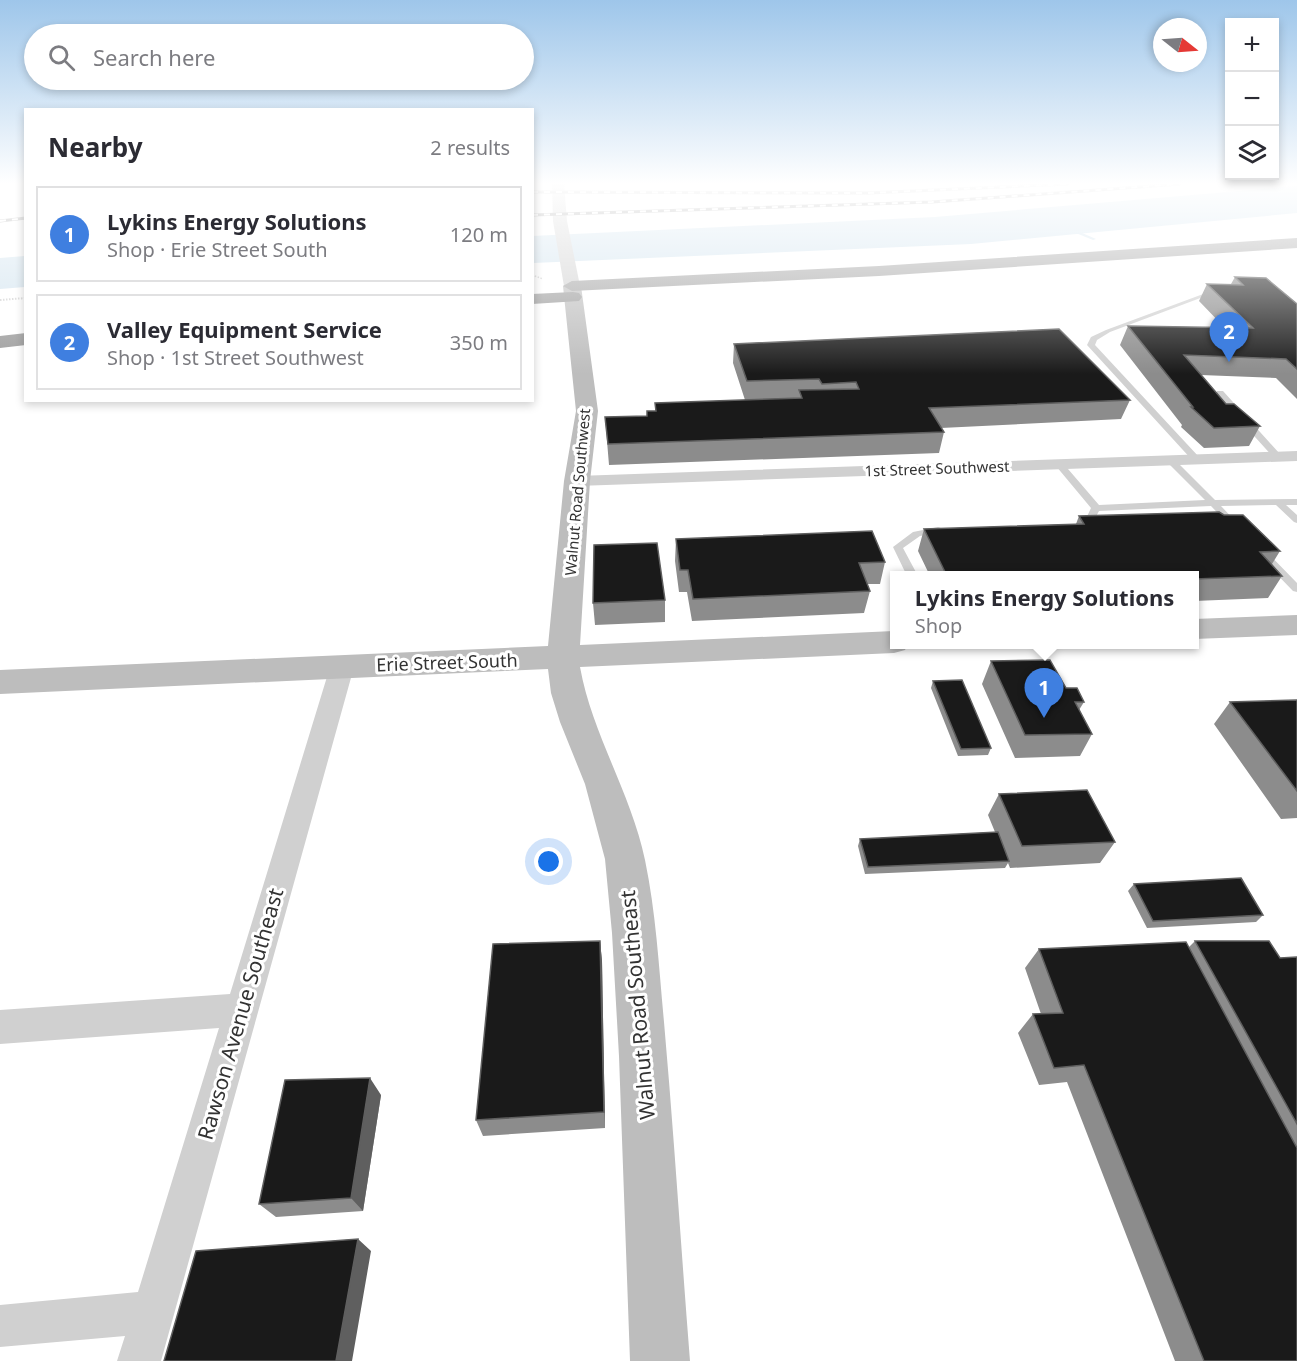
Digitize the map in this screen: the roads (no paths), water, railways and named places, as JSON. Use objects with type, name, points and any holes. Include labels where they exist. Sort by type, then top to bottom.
[{"type":"highway","points":[[534,288],[915,269],[1231,248]]},
{"type":"highway","points":[[534,298],[571,285],[943,278],[1297,252]]},
{"type":"highway","points":[[0,330],[24,335]]},
{"type":"highway","points":[[0,342],[24,335]]},
{"type":"main road","name":"Walnut Road Southwest","points":[[563,659],[577,481],[587,411],[571,285]]},
{"type":"main road","points":[[1199,629],[1297,625]]},
{"type":"main road","name":"Erie Street South","points":[[0,682],[563,659],[890,642]]},
{"type":"main road","name":"Walnut Road Southeast","points":[[563,659],[568,693],[577,722],[604,784],[625,859],[634,933],[644,1056],[660,1361]]},
{"type":"street","name":"Walnut Road Southwest","points":[[565,248],[571,285]]},
{"type":"street","name":"1st Street Southwest","points":[[577,481],[1297,456]]},
{"type":"street","name":"Rawson Avenue Southeast","points":[[139,1361],[342,667]]},
{"type":"street","points":[[0,1027],[242,1010]]},
{"type":"street","points":[[0,1326],[153,1312]]},
{"type":"lane","points":[[1196,459],[1091,345],[1094,339],[1108,331],[1224,288]]},
{"type":"lane","points":[[1220,393],[1277,456]]},
{"type":"lane","points":[[1170,460],[1297,589]]},
{"type":"lane","points":[[1059,464],[1096,508]]},
{"type":"lane","points":[[1278,502],[1297,520]]},
{"type":"lane","points":[[1096,508],[1297,502]]},
{"type":"lane","points":[[1064,526],[1087,526],[1096,508]]},
{"type":"lane","points":[[910,571],[898,547],[909,536],[925,530],[948,530]]},
{"type":"water","points":[[534,248],[890,248],[534,263]]},
{"type":"water","points":[[24,256],[24,287],[0,289],[0,258]]},
{"type":"place","name":"Valley Equipment Service","points":[[1229,362]]},
{"type":"place","name":"Lykins Energy Solutions","points":[[1044,718]]}]
